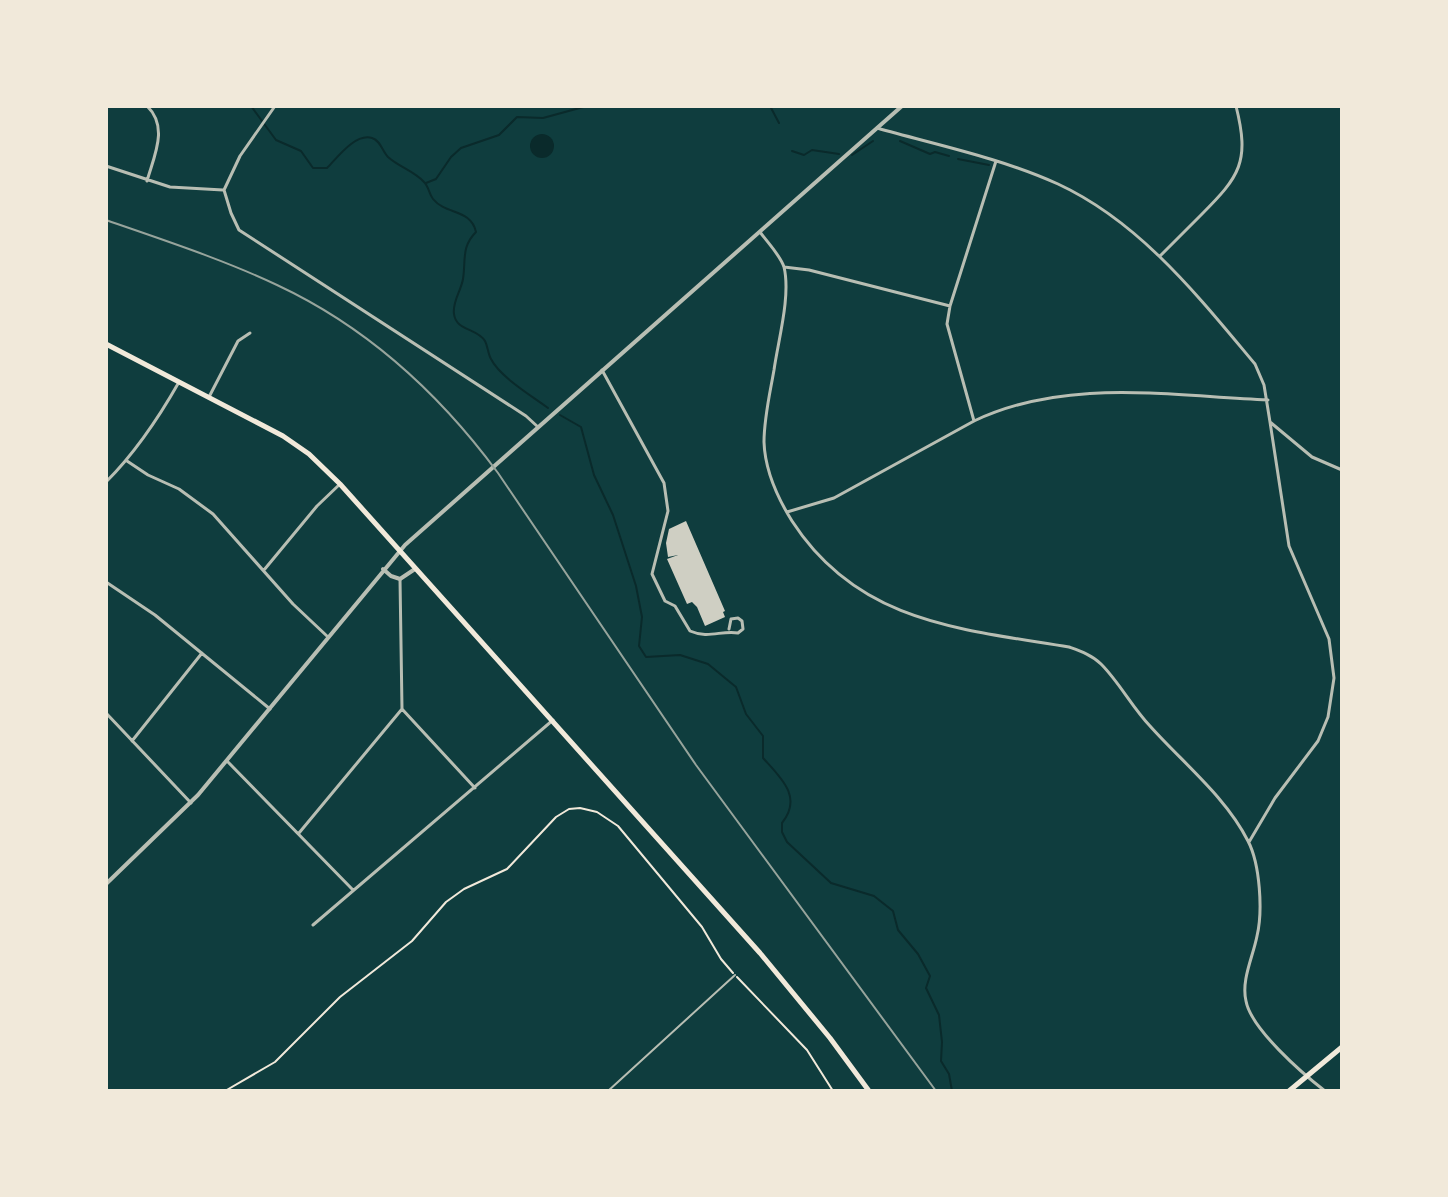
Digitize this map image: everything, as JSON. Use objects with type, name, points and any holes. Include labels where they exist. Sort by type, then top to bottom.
[{"type":"main road","points":[[106,344],[283,436],[309,454],[340,484],[760,953],[869,1091]]},
{"type":"main road","points":[[1289,1091],[1342,1047]]},
{"type":"street","points":[[147,106],[157,121],[159,132],[147,181]]},
{"type":"street","points":[[275,106],[240,156],[224,190],[239,230],[526,416],[538,427]]},
{"type":"street","points":[[106,884],[191,803],[399,551],[902,106]]},
{"type":"street","points":[[1160,256],[1221,197],[1236,177],[1242,154],[1242,130],[1236,106]]},
{"type":"street","points":[[877,128],[996,161],[1058,184],[1092,203],[1160,256],[1260,373],[1268,400],[1289,546],[1329,639],[1334,678],[1328,717],[1318,741],[1275,798],[1249,842]]},
{"type":"street","points":[[974,421],[947,324],[996,161]]},
{"type":"street","points":[[106,166],[147,181],[193,190],[224,190]]},
{"type":"street","points":[[759,231],[784,267],[785,295],[764,443],[767,466],[775,491],[802,536],[830,567],[865,595],[940,625],[1069,647],[1100,664],[1148,725],[1223,805],[1249,842],[1260,908],[1258,935],[1245,982],[1245,1001],[1256,1022],[1307,1078],[1325,1091]]},
{"type":"street","points":[[784,267],[809,270],[950,306]]},
{"type":"street","points":[[209,397],[238,341],[250,333]]},
{"type":"street","points":[[602,370],[664,483],[668,511],[653,563],[655,584],[665,601],[675,606],[690,631],[709,636],[729,629]]},
{"type":"street","points":[[106,482],[156,424],[179,382]]},
{"type":"street","points":[[787,512],[834,498],[974,421],[997,410],[1029,401],[1102,391],[1268,400]]},
{"type":"street","points":[[1270,422],[1312,457],[1342,470]]},
{"type":"street","points":[[127,461],[179,489],[213,514],[293,604],[328,637]]},
{"type":"street","points":[[264,570],[317,506],[340,484]]},
{"type":"street","points":[[383,569],[400,579]]},
{"type":"street","points":[[400,579],[415,569]]},
{"type":"street","points":[[299,833],[402,709],[400,579]]},
{"type":"street","points":[[106,582],[155,615],[270,709]]},
{"type":"street","points":[[132,741],[202,653]]},
{"type":"street","points":[[402,709],[475,788]]},
{"type":"street","points":[[106,713],[191,803]]},
{"type":"street","points":[[313,925],[553,720]]},
{"type":"street","points":[[227,761],[353,890]]},
{"type":"lane","points":[[608,1091],[735,975]]},
{"type":"path","points":[[225,1091],[281,1057],[329,1006],[412,941],[446,902],[464,889],[507,869],[556,817],[569,809],[580,808],[597,812],[618,826],[702,927],[721,959],[807,1050],[833,1091]]},
{"type":"water","points":[[542,134],[550,138],[554,146],[550,154],[542,158],[534,154],[530,146],[534,138]]},
{"type":"building","points":[[686,521],[725,611],[725,617],[705,626],[697,607],[692,602],[687,604],[667,559],[678,555],[668,557],[666,543],[669,529]]},
{"type":"waterway","points":[[251,106],[276,140],[301,151],[313,168],[327,168],[359,139],[375,139],[388,157],[424,182],[438,204],[469,219],[476,232],[466,248],[463,279],[454,305],[456,320],[481,337],[501,373],[548,408]]},
{"type":"waterway","points":[[426,183],[436,179],[461,148],[499,135],[517,117],[543,118],[587,106]]},
{"type":"waterway","points":[[770,106],[779,123]]},
{"type":"waterway","points":[[852,155],[873,141]]},
{"type":"waterway","points":[[900,141],[930,154],[935,152],[949,156]]},
{"type":"waterway","points":[[792,151],[804,155],[812,150],[839,154]]},
{"type":"waterway","points":[[958,159],[989,165]]},
{"type":"waterway","points":[[560,415],[581,427],[594,475],[613,515],[636,586],[642,617],[639,646],[646,657],[680,655],[708,664],[736,687],[746,714],[763,736],[763,758],[782,780],[790,796],[788,814],[782,823],[787,842],[831,883],[874,896],[893,911],[898,930],[918,954],[930,976],[926,988],[939,1015],[941,1061],[949,1074],[952,1091]]},
{"type":"tram line","points":[[106,220],[235,267],[310,302],[371,342],[426,389],[498,473],[696,765],[936,1091]]}]
